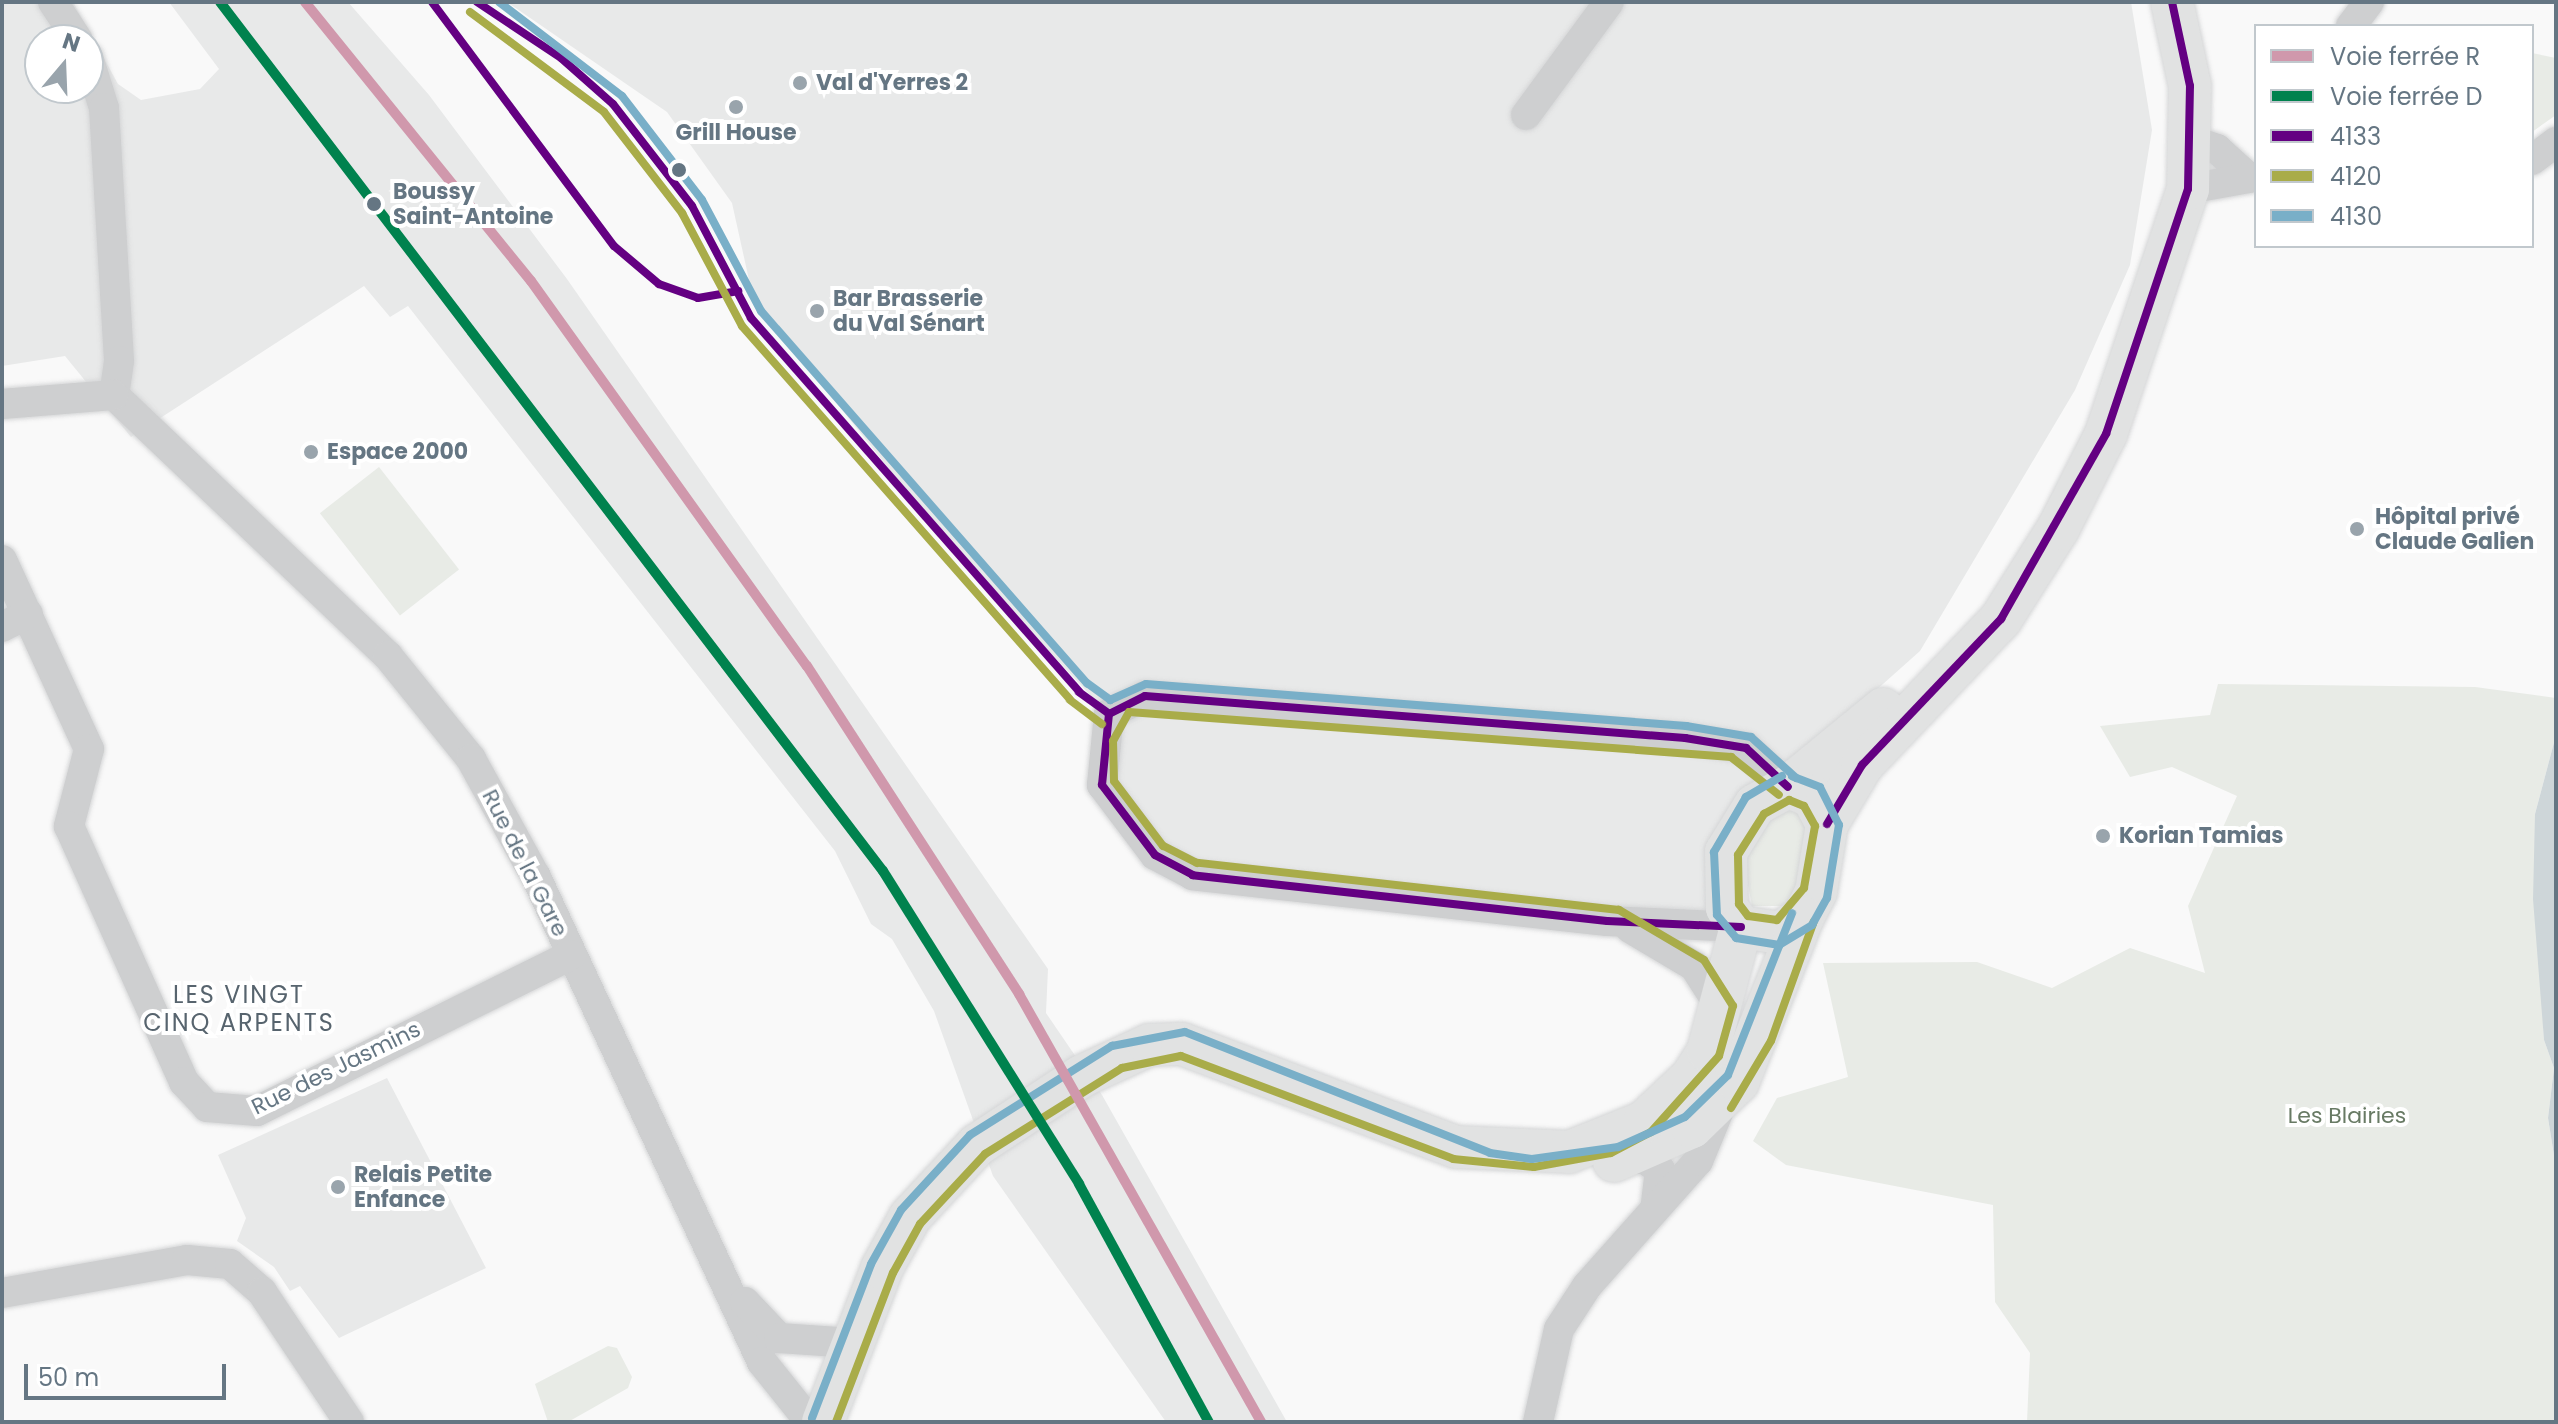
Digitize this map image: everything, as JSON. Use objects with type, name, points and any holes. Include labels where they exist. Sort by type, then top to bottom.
[{"type":"main road","points":[[1803,917],[1780,933],[1741,927],[1727,908],[1726,852],[1755,805],[1788,787],[1929,665],[2004,570],[2071,448],[2157,216],[2168,114],[2165,60],[2149,2]]},
{"type":"main road","points":[[823,1422],[893,1241],[977,1145],[1117,1057],[1182,1044],[1487,1165],[1532,1171],[1621,1159],[1659,1146],[1722,1101],[1779,993],[1825,861],[1827,824],[1862,765],[2001,619],[2058,529],[2106,434],[2188,189],[2190,86],[2172,2]]},
{"type":"main road","points":[[1788,787],[1812,796],[1827,824]]},
{"type":"main road","points":[[1401,1130],[1497,1154],[1569,1152],[1608,1141],[1644,1122],[1692,1077],[1721,1008],[1741,927]]},
{"type":"street","points":[[53,2],[67,24]]},
{"type":"street","points":[[1526,115],[1609,2]]},
{"type":"street","points":[[2352,24],[2369,2]]},
{"type":"street","points":[[3,403],[114,395],[117,327],[96,104]]},
{"type":"street","points":[[2191,140],[2228,156],[2254,172]]},
{"type":"street","points":[[2534,158],[2556,142]]},
{"type":"street","points":[[2188,189],[2254,172]]},
{"type":"street","name":"Rue de la Gare","points":[[114,395],[422,691],[491,794],[779,1388],[810,1422]]},
{"type":"street","name":"Rue des Jasmins","points":[[2,560],[15,620],[89,749],[69,826],[184,1082],[207,1107],[257,1111],[571,955]]},
{"type":"street","points":[[1741,927],[1614,921],[1193,875],[1155,855],[1102,785],[1109,714],[1145,696],[1685,738],[1746,748],[1788,787]]},
{"type":"street","points":[[1614,921],[1694,966],[1721,1008]]},
{"type":"street","points":[[1538,1422],[1559,1329],[1655,1208],[1698,1161],[1722,1101]]},
{"type":"street","points":[[1621,1159],[1645,1159],[1660,1170],[1655,1208]]},
{"type":"street","points":[[2,1293],[187,1260],[230,1264],[262,1292],[349,1422]]},
{"type":"street","points":[[722,1267],[763,1326],[812,1345],[853,1343]]},
{"type":"street","points":[[779,1388],[793,1355],[812,1345]]},
{"type":"shaded area","points":[[2,2],[73,2],[85,24],[24,24],[24,104],[104,104],[104,58],[118,84],[141,100],[200,89],[219,69],[169,2],[348,2],[429,95],[567,279],[1048,969],[1046,1013],[1102,1095],[1287,1422],[1166,1422],[993,1176],[934,1011],[892,939],[871,924],[835,851],[408,306],[390,317],[364,286],[131,437],[65,356],[2,366]]},
{"type":"shaded area","points":[[507,2],[2131,2],[2152,130],[2130,265],[2075,390],[1920,651],[1717,832],[1710,918],[1193,875],[1120,817],[1105,711],[948,543],[753,298],[732,203],[667,112]]},
{"type":"shaded area","points":[[2556,735],[2556,1168],[2548,1118],[2554,1068],[2544,1040],[2533,899],[2535,814]]},
{"type":"shaded area","name":"Relais Petite Enfance","points":[[387,1078],[486,1268],[339,1338],[300,1286],[290,1291],[274,1267],[237,1241],[246,1218],[218,1155]]},
{"type":"green space","points":[[2534,53],[2556,58],[2556,115],[2534,131]]},
{"type":"green space","points":[[379,467],[459,569],[400,616],[320,513]]},
{"type":"green space","name":"Les Blairies","points":[[2218,684],[2475,687],[2556,698],[2556,735],[2535,814],[2544,1040],[2554,1068],[2548,1118],[2556,1168],[2556,1422],[2027,1422],[2030,1353],[1995,1302],[1993,1205],[1786,1165],[1753,1141],[1777,1098],[1848,1077],[1823,963],[1977,962],[2052,988],[2130,948],[2205,973],[2188,906],[2237,796],[2172,767],[2130,777],[2100,726],[2210,715]]},
{"type":"green space","points":[[1794,805],[1817,845],[1786,906],[1752,906],[1744,863],[1759,825]]},
{"type":"green space","points":[[608,1346],[617,1348],[632,1377],[628,1388],[568,1422],[548,1422],[535,1384]]},
{"type":"rail line","name":"D","points":[[220,2],[883,871],[1079,1184],[1209,1422]]},
{"type":"rail line","name":"R","points":[[305,2],[531,281],[807,666],[1019,994],[1261,1422]]},
{"type":"transit line","name":"4133","points":[[432,2],[614,246],[659,284],[698,298],[738,291]]},
{"type":"transit line","name":"4133","points":[[477,2],[561,58],[613,104],[692,206],[751,318],[1079,692],[1109,714]]},
{"type":"transit line","name":"4130","points":[[499,2],[622,96],[702,200],[761,311],[1087,683],[1110,700],[1146,684],[1686,726],[1751,737],[1796,778]]},
{"type":"transit line","name":"4133","points":[[1827,824],[1862,765],[2001,619],[2106,434],[2188,189],[2190,86],[2172,2]]},
{"type":"transit line","name":"4120","points":[[470,12],[604,112],[682,213],[742,326],[1070,700],[1102,724]]},
{"type":"transit line","name":"4133","points":[[1741,927],[1607,921],[1193,875],[1155,855],[1102,785],[1109,714],[1145,696],[1685,738],[1746,748],[1788,787]]},
{"type":"transit line","name":"4120","points":[[836,1422],[893,1273],[920,1224],[985,1154],[1122,1068],[1181,1056],[1453,1159],[1534,1167],[1611,1153],[1651,1132],[1719,1056],[1733,1006],[1704,960],[1619,910],[1197,863],[1163,846],[1114,781],[1113,741],[1129,712],[1731,757],[1779,795]]},
{"type":"transit line","name":"4130","points":[[1782,776],[1746,797],[1714,852],[1717,915],[1736,938],[1779,945],[1812,925],[1827,898],[1839,825],[1820,787],[1792,776]]},
{"type":"transit line","name":"4120","points":[[1789,800],[1804,806],[1815,826],[1804,888],[1777,920],[1748,916],[1739,904],[1738,855],[1764,814],[1789,800]]},
{"type":"transit line","name":"4130","points":[[812,1418],[871,1264],[901,1210],[970,1135],[1112,1046],[1185,1032],[1490,1153],[1532,1159],[1618,1147],[1685,1117],[1728,1075],[1792,913]]},
{"type":"transit line","name":"4120","points":[[1731,1108],[1771,1041],[1814,921]]},
{"type":"place","name":"Val d'Yerres 2","points":[[800,83]]},
{"type":"place","name":"Grill House","points":[[736,107]]},
{"type":"place","name":"Boussy Saint-Antoine","points":[[374,204]]},
{"type":"place","name":"Bar Brasserie du Val Sénart","points":[[817,311]]},
{"type":"place","name":"Espace 2000","points":[[311,452]]},
{"type":"place","name":"Hôpital privé Claude Galien","points":[[2357,529]]},
{"type":"place","name":"Korian Tamias","points":[[2103,836]]},
{"type":"place","name":"Relais Petite Enfance","points":[[338,1187]]},
{"type":"district","name":"LES VINGT CINQ ARPENTS","points":[[239,1009]]}]
